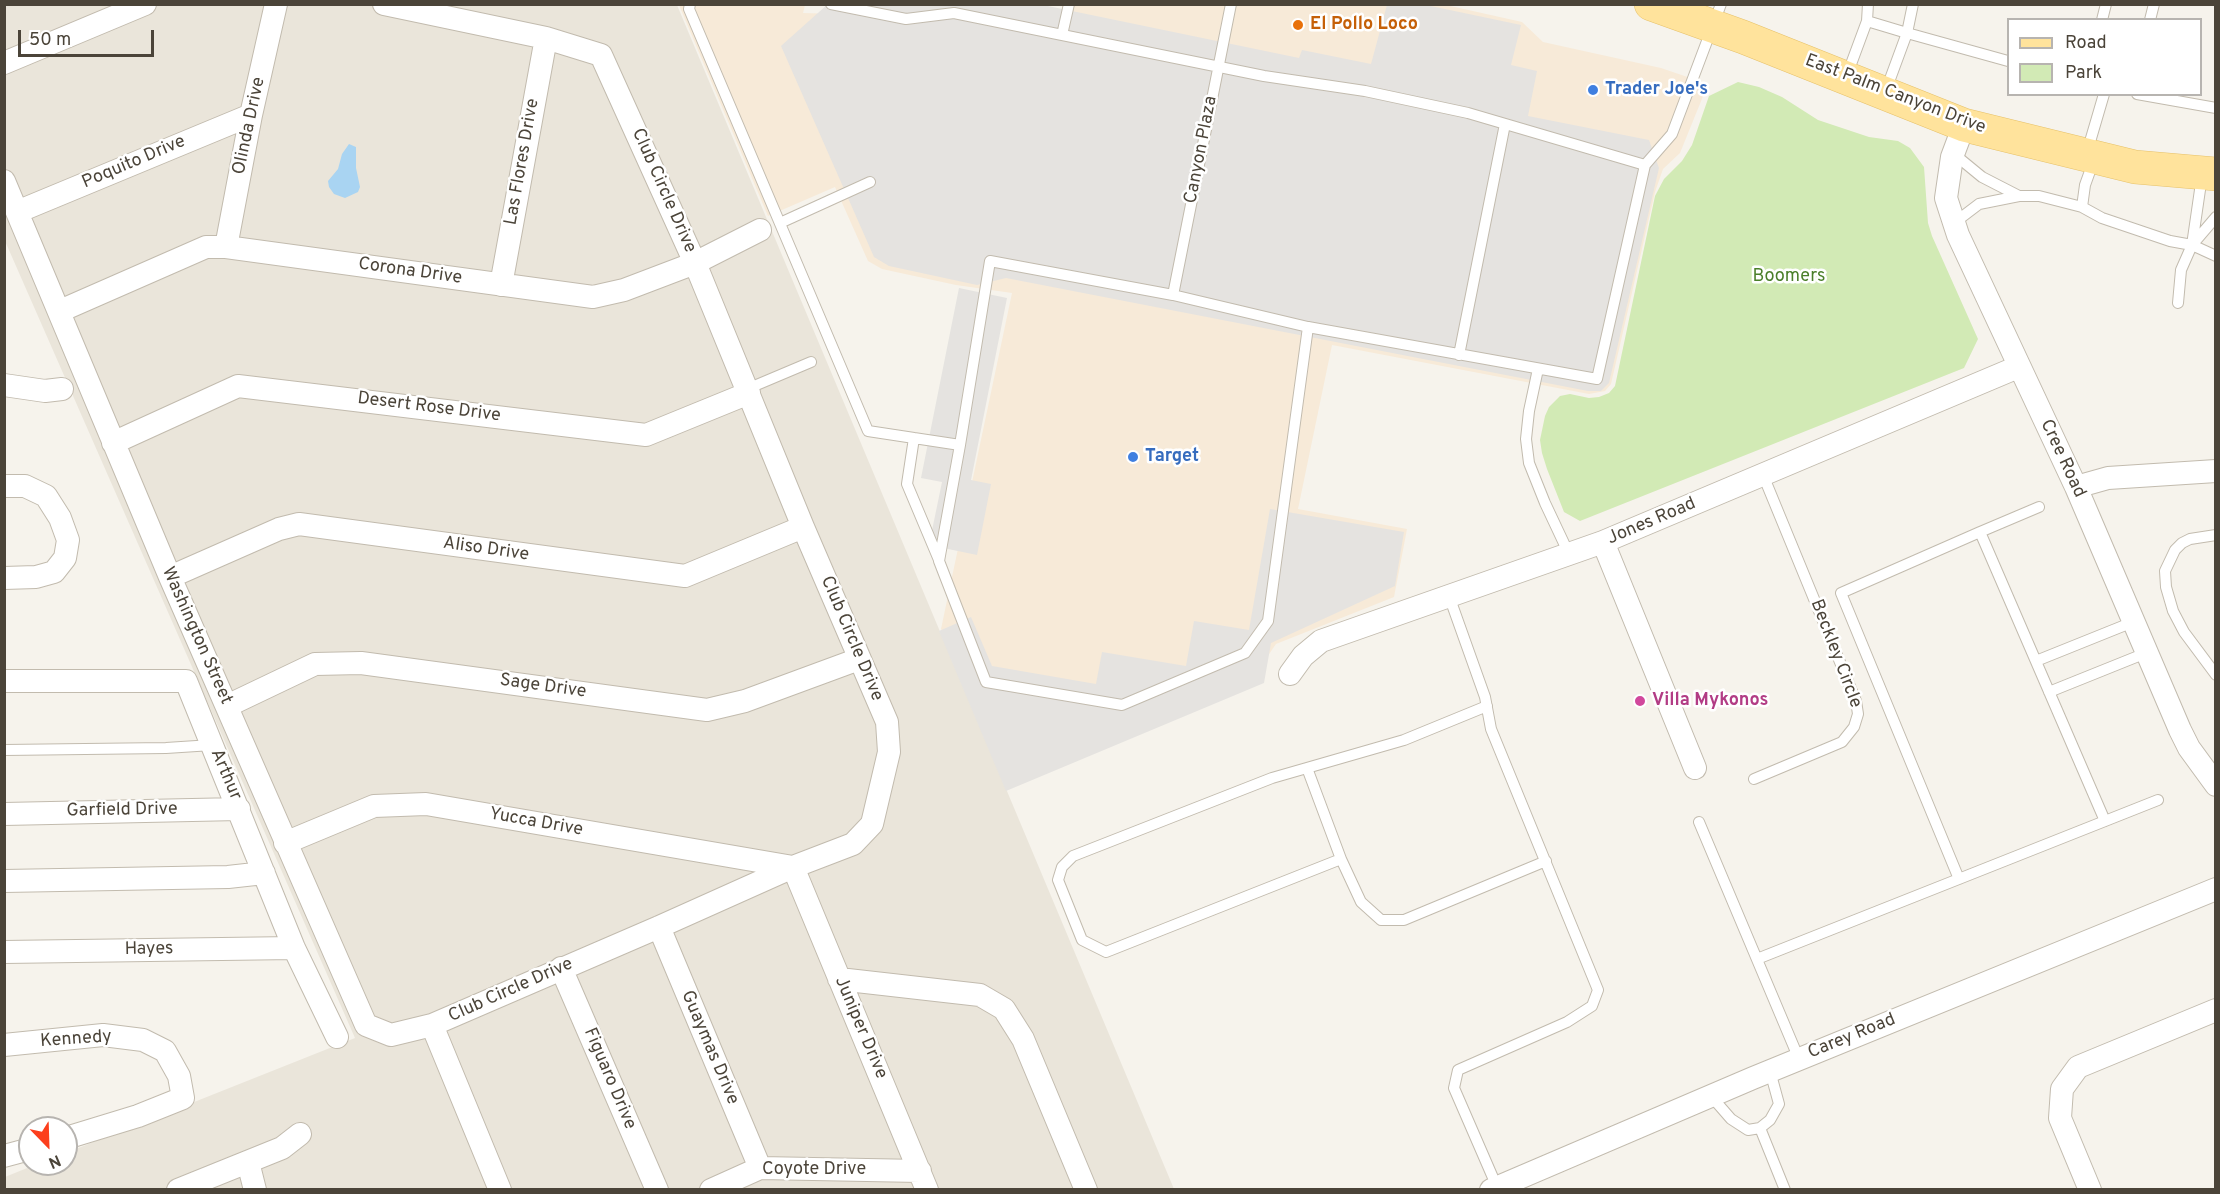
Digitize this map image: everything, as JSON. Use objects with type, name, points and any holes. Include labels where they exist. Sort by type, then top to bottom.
[{"type":"main road","name":"East Palm Canyon Drive","points":[[1651,4],[1716,15],[1846,78],[1885,93],[1959,139],[2090,156],[2135,167],[2209,173]]},
{"type":"street","points":[[4,63],[145,4]]},
{"type":"street","name":"Olinda Drive","points":[[226,247],[251,115],[276,4]]},
{"type":"street","name":"Club Circle Drive","points":[[384,4],[451,11],[602,55],[695,263],[887,722],[889,752],[872,824],[854,844],[793,867],[432,1025],[500,1190]]},
{"type":"street","name":"Las Flores Drive","points":[[501,285],[546,38]]},
{"type":"street","name":"Poquito Drive","points":[[17,212],[251,115]]},
{"type":"street","name":"Cree Road","points":[[1959,139],[1946,198],[1958,236],[2076,487],[2180,730],[2189,748],[2216,785]]},
{"type":"street","name":"Washington Street","points":[[4,181],[170,577],[366,1025],[391,1035],[432,1025]]},
{"type":"street","name":"Corona Drive","points":[[60,310],[206,247],[226,247],[594,297],[624,290],[695,263],[770,226]]},
{"type":"street","name":"Jones Road","points":[[1290,674],[1303,656],[1321,641],[1603,542],[2018,367]]},
{"type":"street","points":[[4,385],[45,391],[62,389]]},
{"type":"street","name":"Desert Rose Drive","points":[[113,443],[238,386],[646,435],[748,391]]},
{"type":"street","points":[[2076,487],[2108,478],[2216,471]]},
{"type":"street","points":[[4,486],[25,486],[46,496],[60,518],[68,540],[65,558],[54,572],[36,578],[4,578]]},
{"type":"street","name":"Aliso Drive","points":[[170,577],[279,529],[299,525],[685,576],[804,527]]},
{"type":"street","points":[[1603,542],[1695,768]]},
{"type":"street","name":"Sage Drive","points":[[227,706],[315,664],[361,663],[707,710],[745,701],[860,659]]},
{"type":"street","name":"Arthur","points":[[4,681],[186,681],[294,948],[336,1037]]},
{"type":"street","name":"Yucca Drive","points":[[285,843],[374,807],[426,804],[793,867]]},
{"type":"street","name":"Garfield Drive","points":[[4,814],[239,808]]},
{"type":"street","name":"Juniper Drive","points":[[793,867],[924,1180]]},
{"type":"street","points":[[4,881],[228,877],[264,873]]},
{"type":"street","name":"Carey Road","points":[[1494,1188],[1770,1071],[2216,889]]},
{"type":"street","name":"Guaymas Drive","points":[[659,927],[760,1168]]},
{"type":"street","name":"Hayes","points":[[4,952],[294,948]]},
{"type":"street","name":"Figuaro Drive","points":[[561,968],[657,1190]]},
{"type":"street","points":[[839,979],[980,995],[1004,1009],[1023,1039],[1086,1190]]},
{"type":"street","points":[[2090,1190],[2060,1118],[2062,1089],[2078,1067],[2216,1010]]},
{"type":"street","name":"Kennedy","points":[[4,1045],[103,1035],[143,1040],[165,1051],[179,1076],[183,1098],[138,1116],[78,1134]]},
{"type":"street","points":[[178,1190],[282,1148],[300,1134]]},
{"type":"street","points":[[248,1162],[255,1190]]},
{"type":"street","name":"Coyote Drive","points":[[711,1190],[760,1168],[924,1180]]},
{"type":"lane","points":[[690,4],[689,9],[770,226],[868,431],[960,445]]},
{"type":"lane","points":[[831,4],[906,19],[954,13],[1219,65],[1264,76],[1365,91],[1468,113],[1645,165]]},
{"type":"lane","points":[[1062,34],[1069,4]]},
{"type":"lane","name":"Canyon Plaza","points":[[1173,295],[1231,4]]},
{"type":"lane","points":[[1846,78],[1867,21],[1868,4]]},
{"type":"lane","points":[[1885,93],[1907,33],[1913,4]]},
{"type":"lane","points":[[939,561],[990,261],[1173,295],[1308,327],[1597,379],[1645,165],[1672,134],[1716,15]]},
{"type":"lane","points":[[1867,21],[2007,61]]},
{"type":"lane","points":[[2082,207],[2090,156],[2104,96]]},
{"type":"lane","points":[[2148,96],[2216,108]]},
{"type":"lane","points":[[1459,355],[1505,124]]},
{"type":"lane","points":[[1959,139],[1983,177],[2019,196]]},
{"type":"lane","points":[[2178,303],[2181,270],[2192,245],[2209,173]]},
{"type":"lane","points":[[770,226],[870,182]]},
{"type":"lane","points":[[1954,223],[1979,204],[2019,196],[2040,196],[2082,207],[2102,218],[2170,241],[2192,245],[2216,256]]},
{"type":"lane","points":[[2192,245],[2216,217]]},
{"type":"lane","points":[[914,438],[907,484],[986,682],[1122,705],[1245,653],[1268,621],[1308,327]]},
{"type":"lane","points":[[748,391],[811,362]]},
{"type":"lane","points":[[1538,369],[1526,439],[1529,463],[1569,554]]},
{"type":"lane","name":"Beckley Circle","points":[[1754,779],[1842,742],[1854,727],[1858,714],[1856,701],[1763,475]]},
{"type":"lane","points":[[1959,879],[1841,593],[2039,507]]},
{"type":"lane","points":[[1980,532],[2105,821]]},
{"type":"lane","points":[[2216,535],[2190,539],[2182,543],[2175,550],[2165,571],[2166,587],[2173,610],[2184,632],[2216,675]]},
{"type":"lane","points":[[1449,596],[1487,706],[1491,729],[1599,990],[1593,1006],[1567,1022],[1458,1070],[1454,1088],[1494,1188]]},
{"type":"lane","points":[[2036,662],[2133,622]]},
{"type":"lane","points":[[2049,692],[2146,652]]},
{"type":"lane","points":[[1341,859],[1106,952],[1082,940],[1058,880],[1062,867],[1073,856],[1272,778],[1404,740],[1487,706]]},
{"type":"lane","points":[[4,750],[166,748],[212,745]]},
{"type":"lane","points":[[1307,768],[1341,859],[1361,902],[1381,920],[1404,920],[1546,861]]},
{"type":"lane","points":[[1757,959],[2158,800]]},
{"type":"lane","points":[[1699,822],[1799,1059]]},
{"type":"lane","points":[[1711,1096],[1731,1119],[1748,1130],[1760,1128],[1770,1119],[1779,1104],[1770,1071]]},
{"type":"lane","points":[[1760,1128],[1785,1190]]},
{"type":"shaded area","points":[[828,4],[1043,5],[1299,58],[1302,50],[1371,64],[1387,5],[1426,5],[1521,25],[1511,65],[1537,71],[1528,116],[1649,140],[1659,168],[1609,383],[1601,391],[1588,391],[1006,278],[977,285],[889,266],[874,257],[781,46]]},
{"type":"shaded area","points":[[5,5],[677,5],[1174,1189],[5,1190],[5,1177],[18,1172],[18,1176],[78,1176],[78,1148],[355,1038],[5,241]]},
{"type":"shaded area","points":[[679,5],[805,5],[803,13],[839,14],[1056,40],[1063,5],[1446,5],[1522,22],[1543,42],[1661,68],[1708,84],[1680,153],[1663,169],[1655,192],[1611,384],[1605,391],[1589,394],[1332,345],[1298,509],[1407,529],[1394,597],[1276,644],[1247,686],[1005,782],[941,629],[1012,293],[956,285],[882,269],[868,261],[835,187],[768,216]]},
{"type":"shaded area","points":[[959,288],[1007,298],[971,480],[991,484],[977,555],[929,545],[942,482],[921,478]]},
{"type":"shaded area","points":[[1270,509],[1404,532],[1395,586],[1271,643],[1264,683],[1006,791],[939,631],[971,617],[992,666],[1096,684],[1102,652],[1186,666],[1194,621],[1249,630]]},
{"type":"green space","name":"Boomers","points":[[1738,82],[1759,87],[1782,97],[1818,120],[1869,137],[1898,141],[1910,148],[1924,167],[1928,223],[1932,236],[1978,339],[1964,368],[1580,521],[1564,512],[1547,469],[1540,440],[1545,416],[1549,407],[1560,396],[1570,394],[1589,398],[1599,397],[1609,393],[1615,386],[1655,196],[1664,179],[1682,161],[1692,145],[1709,96]]},
{"type":"water","points":[[349,144],[356,147],[356,168],[360,187],[358,192],[345,198],[334,194],[328,181],[338,169],[342,154]]},
{"type":"place","name":"El Pollo Loco","points":[[1298,25]]},
{"type":"place","name":"Trader Joe's","points":[[1593,90]]},
{"type":"place","name":"Target","points":[[1133,457]]},
{"type":"place","name":"Villa Mykonos","points":[[1640,701]]}]
